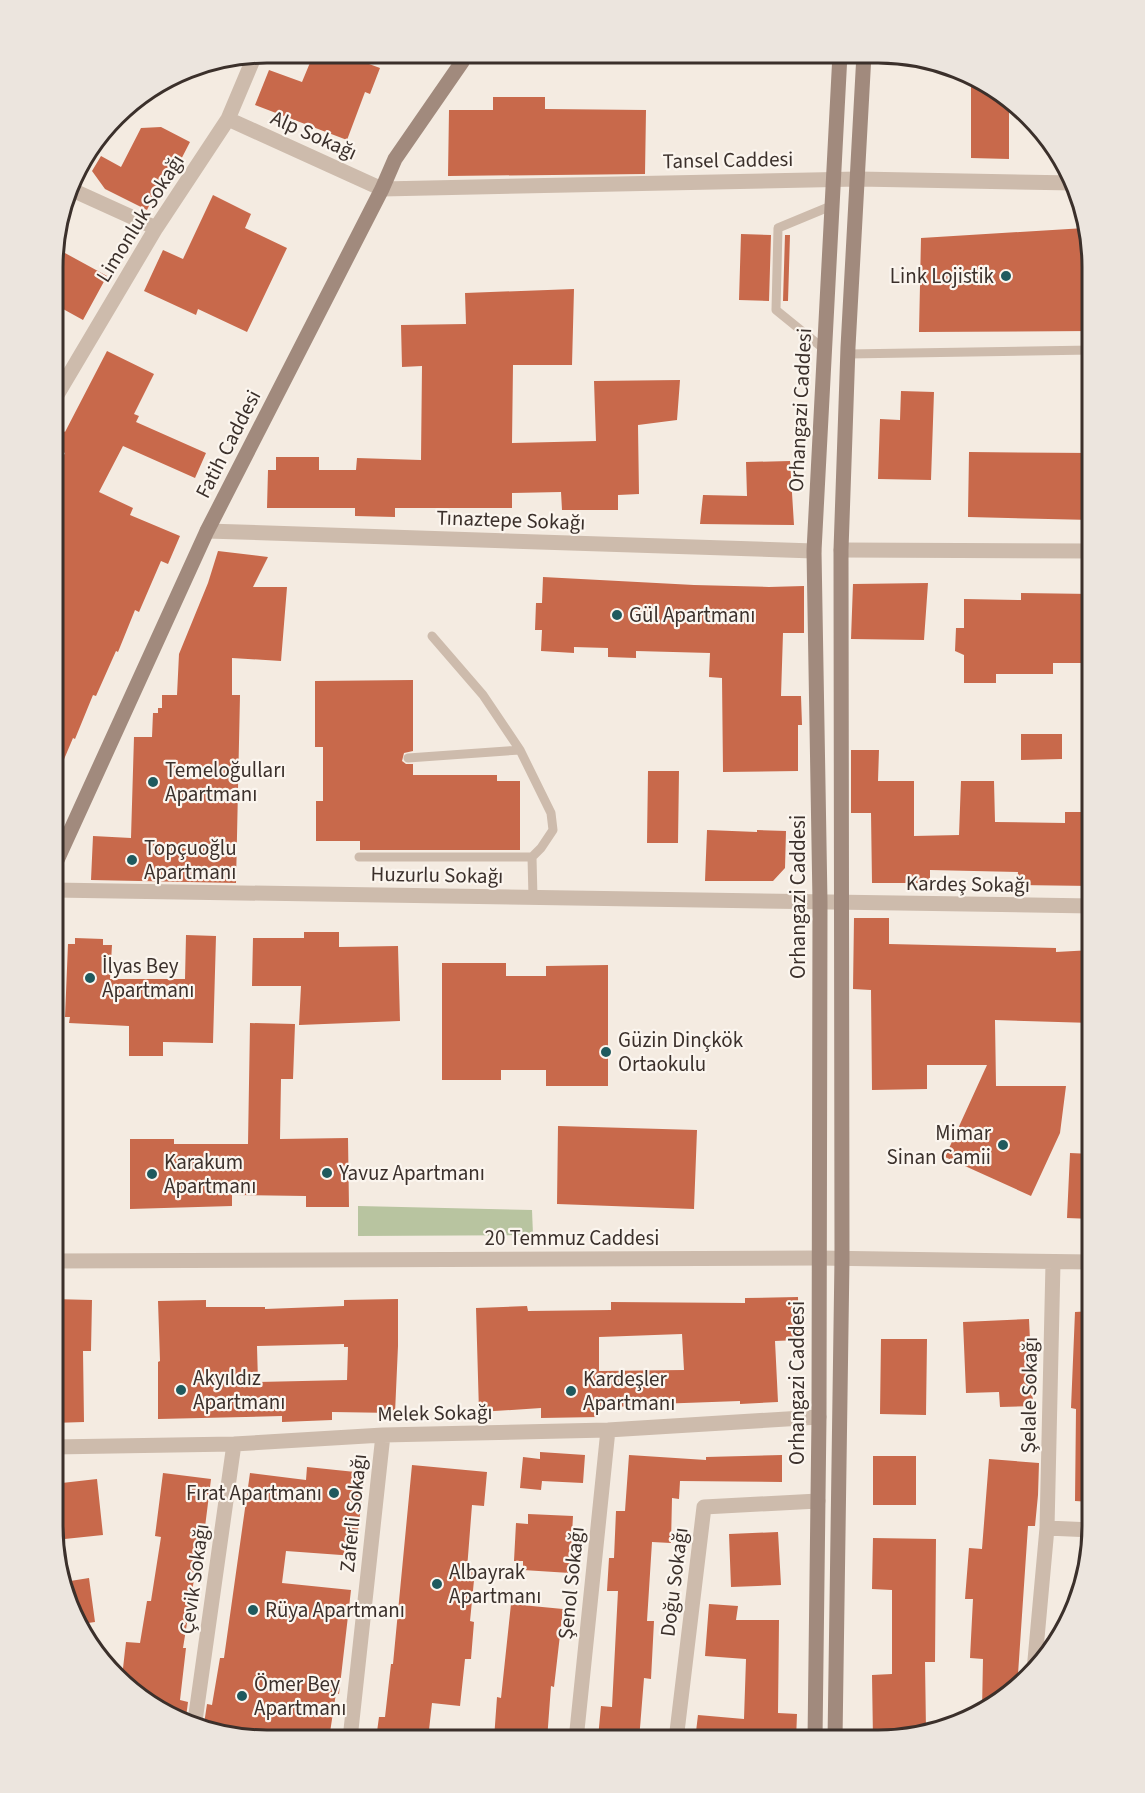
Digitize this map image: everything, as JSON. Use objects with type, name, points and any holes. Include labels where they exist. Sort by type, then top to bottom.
[{"type":"main road","name":"Fatih Caddesi","points":[[63,847],[207,531],[382,189],[395,159],[461,63]]},
{"type":"main road","name":"Orhangazi Caddesi","points":[[815,1730],[819,1417],[820,902],[814,551],[839,63]]},
{"type":"main road","name":"Orhangazi Caddesi","points":[[836,1730],[842,1259],[841,550],[848,354],[864,63]]},
{"type":"main road","points":[[814,551],[841,550]]},
{"type":"street","name":"Limonluk Sokağı","points":[[63,385],[156,228],[228,119],[251,64]]},
{"type":"street","name":"Alp Sokağı","points":[[228,119],[382,189]]},
{"type":"street","name":"Tansel Caddesi","points":[[382,189],[833,179],[1063,183]]},
{"type":"street","points":[[78,192],[156,228]]},
{"type":"street","name":"Tınaztepe Sokağı","points":[[207,531],[814,551]]},
{"type":"street","points":[[841,550],[1082,551]]},
{"type":"street","name":"Huzurlu Sokağı","points":[[63,890],[820,902]]},
{"type":"street","name":"Kardeş Sokağı","points":[[820,902],[1082,906]]},
{"type":"street","name":"20 Temmuz Caddesi","points":[[63,1261],[818,1258],[1082,1262]]},
{"type":"street","name":"Şelale Sokağı","points":[[1035,1655],[1047,1528],[1053,1263]]},
{"type":"street","name":"Melek Sokağı","points":[[63,1447],[234,1444],[383,1435],[608,1430],[819,1417]]},
{"type":"street","name":"Şenol Sokağı","points":[[577,1730],[608,1430]]},
{"type":"street","name":"Zaferli Sokağı","points":[[351,1730],[383,1435]]},
{"type":"street","name":"Çevik Sokağı","points":[[196,1716],[234,1444]]},
{"type":"street","name":"Doğu Sokağı","points":[[677,1730],[704,1507],[818,1501]]},
{"type":"street","points":[[1047,1528],[1082,1530]]},
{"type":"lane","points":[[824,349],[776,310],[778,228],[831,206]]},
{"type":"lane","points":[[848,354],[1082,350]]},
{"type":"lane","points":[[359,857],[532,857],[553,830],[551,813],[520,750],[483,695],[432,636]]},
{"type":"lane","points":[[408,758],[520,750]]},
{"type":"lane","points":[[532,857],[533,897]]},
{"type":"green space","points":[[358,1206],[532,1210],[533,1235],[358,1236]]},
{"type":"building","points":[[310,63],[366,63],[380,68],[370,94],[365,92],[347,140],[255,105],[269,70],[302,82]]},
{"type":"building","points":[[971,86],[1009,111],[1009,159],[971,158]]},
{"type":"building","points":[[493,97],[545,97],[545,109],[646,110],[645,174],[448,176],[449,110],[493,110]]},
{"type":"building","points":[[161,127],[190,142],[173,175],[166,171],[147,210],[105,189],[92,171],[101,156],[121,167],[141,128]]},
{"type":"building","points":[[213,195],[251,214],[245,228],[287,248],[247,332],[198,309],[196,315],[144,291],[163,250],[183,259]]},
{"type":"building","name":"Link Lojistik","points":[[1078,228],[1082,267],[1082,331],[919,332],[921,238]]},
{"type":"building","points":[[741,234],[771,235],[769,301],[739,300]]},
{"type":"building","points":[[785,235],[790,235],[788,301],[783,301]]},
{"type":"building","points":[[64,253],[107,276],[83,320],[63,309]]},
{"type":"building","points":[[574,289],[572,365],[513,365],[512,443],[596,441],[594,381],[680,380],[677,420],[638,425],[639,494],[618,495],[618,510],[562,510],[561,492],[512,493],[512,508],[395,508],[395,517],[355,516],[355,508],[267,508],[268,470],[276,470],[276,457],[319,457],[319,470],[356,470],[357,458],[421,460],[422,366],[402,367],[401,325],[466,324],[465,293]]},
{"type":"building","points":[[107,351],[154,374],[134,414],[139,416],[136,422],[206,453],[195,478],[123,446],[99,492],[133,508],[130,515],[180,536],[168,564],[161,561],[139,612],[135,610],[118,652],[116,651],[96,696],[93,695],[63,762],[63,457],[65,453],[63,452],[63,430],[65,432]]},
{"type":"building","points":[[901,391],[934,392],[931,480],[878,479],[880,419],[900,420]]},
{"type":"building","points":[[969,452],[1082,453],[1082,520],[968,517]]},
{"type":"building","points":[[790,461],[794,525],[700,524],[703,495],[747,496],[746,462]]},
{"type":"building","points":[[218,551],[268,557],[253,587],[287,587],[281,661],[232,658],[232,695],[240,695],[236,883],[91,880],[93,836],[131,838],[134,737],[152,737],[153,713],[158,713],[158,708],[162,708],[162,695],[177,695],[179,654],[208,583]]},
{"type":"building","points":[[543,577],[694,585],[804,586],[804,633],[783,633],[781,696],[801,696],[802,725],[798,725],[798,771],[723,772],[722,678],[709,677],[710,653],[636,651],[636,658],[608,657],[608,648],[574,647],[574,653],[541,651],[542,630],[535,630],[536,603],[542,603]]},
{"type":"building","points":[[928,583],[924,640],[851,639],[853,584]]},
{"type":"building","points":[[1021,593],[1082,594],[1082,663],[1053,663],[1053,674],[996,674],[996,683],[964,683],[964,655],[955,651],[956,628],[964,628],[964,599],[1021,600]]},
{"type":"building","points":[[413,680],[413,751],[404,753],[402,761],[406,764],[413,764],[413,775],[497,775],[497,781],[520,781],[520,850],[360,850],[360,841],[316,841],[316,801],[323,801],[323,747],[315,747],[315,681]]},
{"type":"building","points":[[1021,734],[1062,734],[1062,759],[1021,760]]},
{"type":"building","points":[[851,750],[879,750],[878,781],[914,781],[914,836],[959,835],[961,781],[994,781],[995,822],[1065,823],[1065,812],[1082,812],[1082,886],[1017,885],[1018,872],[930,870],[930,883],[872,883],[871,813],[851,813]]},
{"type":"building","points":[[648,771],[679,771],[678,843],[647,843]]},
{"type":"building","points":[[707,830],[786,831],[785,868],[773,881],[705,881]]},
{"type":"building","points":[[854,918],[889,918],[889,944],[1056,948],[1056,952],[1082,951],[1082,1023],[995,1020],[996,1086],[1066,1086],[1060,1133],[1031,1196],[945,1157],[987,1065],[927,1065],[927,1089],[872,1090],[871,990],[853,989]]},
{"type":"building","points":[[304,932],[339,932],[339,947],[398,946],[400,1021],[299,1025],[301,986],[252,986],[253,938],[304,938]]},
{"type":"building","points":[[186,935],[216,936],[213,1043],[163,1042],[163,1056],[129,1056],[129,1026],[69,1023],[70,1017],[65,1017],[68,944],[75,944],[75,938],[103,939],[103,945],[112,945],[110,979],[185,979]]},
{"type":"building","points":[[442,963],[506,963],[506,976],[546,976],[546,966],[608,965],[608,1086],[546,1086],[546,1070],[501,1070],[501,1080],[442,1080]]},
{"type":"building","points":[[250,1023],[295,1024],[293,1079],[281,1079],[280,1139],[348,1138],[349,1207],[306,1207],[306,1196],[232,1195],[232,1206],[130,1209],[130,1139],[174,1139],[174,1144],[248,1144]]},
{"type":"building","points":[[558,1126],[697,1130],[694,1209],[557,1204]]},
{"type":"building","points":[[1070,1153],[1082,1154],[1082,1219],[1067,1218]]},
{"type":"building","points":[[798,1297],[799,1340],[775,1341],[778,1402],[740,1404],[740,1401],[598,1407],[599,1417],[541,1418],[541,1408],[479,1412],[476,1308],[527,1306],[528,1311],[611,1310],[611,1302],[745,1303],[745,1298]],"holes":[[[682,1334],[684,1370],[599,1371],[599,1337]]]},
{"type":"building","points":[[63,1299],[92,1300],[91,1351],[83,1351],[84,1422],[63,1423]]},
{"type":"building","points":[[398,1299],[395,1413],[332,1412],[332,1420],[282,1422],[282,1416],[158,1419],[158,1362],[160,1361],[158,1301],[206,1300],[206,1307],[265,1307],[265,1309],[344,1306],[344,1300]],"holes":[[[344,1344],[344,1347],[348,1347],[347,1380],[258,1382],[257,1346]]]},
{"type":"building","points":[[1075,1312],[1082,1312],[1082,1501],[1075,1501],[1076,1409],[1071,1408]]},
{"type":"building","points":[[1029,1319],[1033,1406],[1000,1407],[999,1392],[966,1393],[963,1322]]},
{"type":"building","points":[[881,1339],[927,1339],[926,1415],[880,1414]]},
{"type":"building","points":[[540,1452],[585,1455],[583,1483],[542,1481],[541,1490],[520,1488],[523,1457],[540,1459]]},
{"type":"building","points":[[629,1455],[706,1460],[706,1457],[782,1455],[782,1482],[680,1481],[679,1499],[672,1498],[671,1543],[652,1542],[647,1621],[654,1621],[651,1679],[644,1678],[640,1730],[599,1730],[601,1706],[612,1707],[618,1591],[607,1591],[609,1558],[614,1558],[616,1511],[625,1511]]},
{"type":"building","points":[[873,1456],[916,1456],[916,1505],[873,1505]]},
{"type":"building","points":[[989,1459],[1039,1463],[1035,1526],[1028,1526],[1018,1674],[982,1702],[983,1659],[970,1658],[973,1599],[965,1599],[969,1548],[982,1549]]},
{"type":"building","points":[[412,1465],[487,1472],[484,1506],[472,1505],[467,1569],[475,1570],[470,1621],[474,1622],[471,1659],[465,1659],[460,1706],[432,1703],[429,1730],[377,1730],[379,1717],[385,1717],[391,1664],[393,1664]]},
{"type":"building","points":[[307,1467],[365,1473],[355,1556],[286,1551],[282,1583],[351,1590],[339,1694],[336,1693],[330,1730],[240,1728],[205,1720],[207,1704],[212,1705],[220,1658],[224,1658],[250,1473],[306,1480]]},
{"type":"building","points":[[163,1473],[211,1479],[203,1543],[200,1542],[183,1648],[186,1648],[180,1700],[188,1702],[187,1713],[165,1703],[143,1688],[123,1670],[126,1642],[140,1643],[147,1601],[151,1601],[161,1537],[155,1536]]},
{"type":"building","points":[[97,1479],[103,1535],[64,1539],[63,1483]]},
{"type":"building","points":[[528,1514],[573,1516],[570,1573],[523,1570],[523,1561],[514,1561],[516,1523],[528,1524]]},
{"type":"building","points":[[778,1532],[781,1585],[731,1587],[729,1534]]},
{"type":"building","points":[[873,1538],[936,1539],[935,1662],[925,1662],[926,1724],[873,1730],[872,1675],[892,1674],[892,1590],[872,1589]]},
{"type":"building","points":[[89,1578],[95,1622],[88,1623],[71,1581]]},
{"type":"building","points":[[511,1604],[563,1609],[554,1687],[551,1686],[548,1730],[495,1730],[497,1697],[501,1698]]},
{"type":"building","points":[[709,1604],[738,1606],[736,1620],[779,1620],[778,1713],[797,1714],[796,1730],[696,1730],[698,1715],[744,1719],[746,1659],[705,1656]]},
{"type":"place","name":"Link Lojistik","points":[[1006,276]]},
{"type":"place","name":"Gül Apartmanı","points":[[617,615]]},
{"type":"place","name":"Temeloğulları Apartmanı","points":[[153,782]]},
{"type":"place","name":"Topçuoğlu Apartmanı","points":[[132,860]]},
{"type":"place","name":"İlyas Bey Apartmanı","points":[[90,978]]},
{"type":"place","name":"Güzin Dinçkök Ortaokulu","points":[[606,1052]]},
{"type":"place","name":"Mimar Sinan Camii","points":[[1003,1145]]},
{"type":"place","name":"Yavuz Apartmanı","points":[[327,1173]]},
{"type":"place","name":"Karakum Apartmanı","points":[[152,1174]]},
{"type":"place","name":"Akyıldız Apartmanı","points":[[181,1390]]},
{"type":"place","name":"Kardeşler Apartmanı","points":[[571,1391]]},
{"type":"place","name":"Fırat Apartmanı","points":[[334,1493]]},
{"type":"place","name":"Albayrak Apartmanı","points":[[437,1584]]},
{"type":"place","name":"Rüya Apartmanı","points":[[253,1610]]},
{"type":"place","name":"Ömer Bey Apartmanı","points":[[242,1696]]}]
